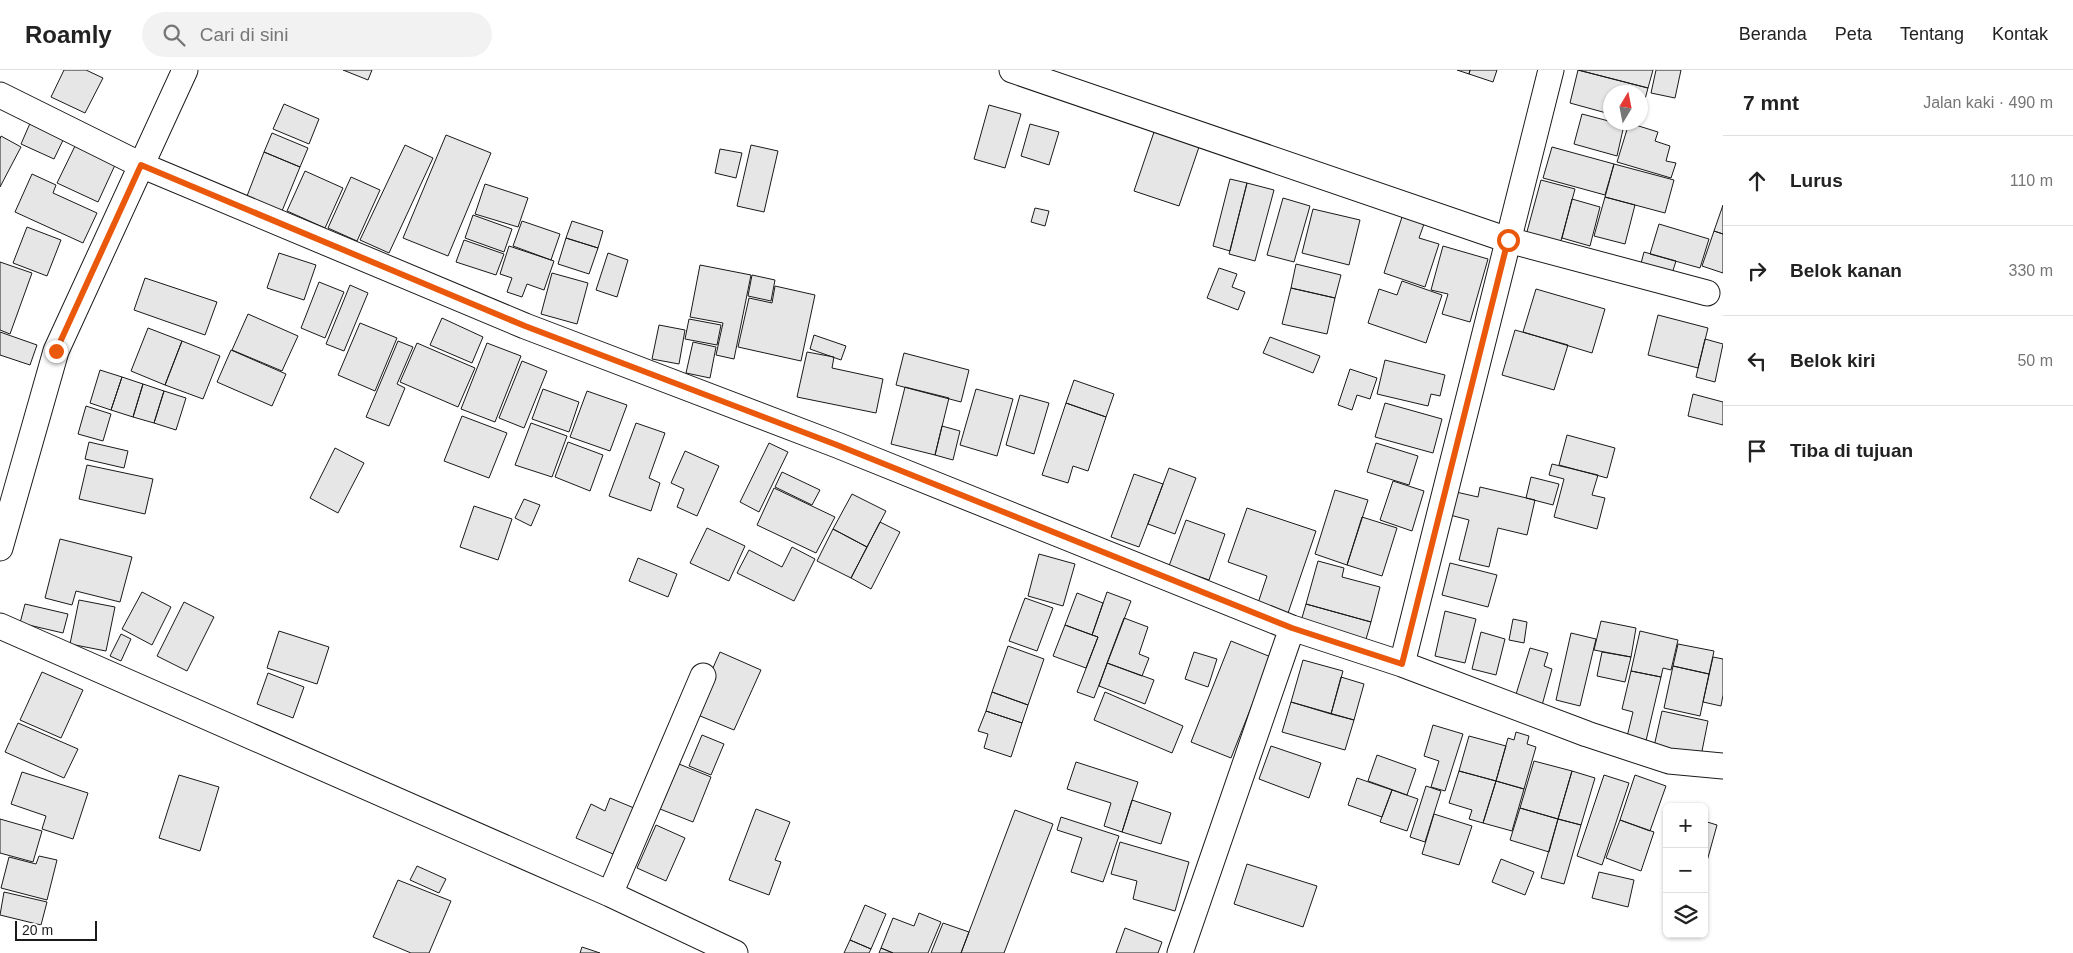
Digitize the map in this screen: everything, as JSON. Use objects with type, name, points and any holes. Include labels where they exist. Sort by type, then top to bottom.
[{"type":"street","points":[[0,548],[56,351],[185,70]]},
{"type":"street","points":[[1012,70],[1508,240],[1707,293]]},
{"type":"street","points":[[1402,664],[1551,70]]},
{"type":"street","points":[[0,96],[141,165],[525,326],[837,445],[1292,628],[1402,664],[1587,734],[1669,761],[1723,766]]},
{"type":"street","points":[[0,626],[610,894],[735,953]]},
{"type":"street","points":[[1180,953],[1292,628]]},
{"type":"street","points":[[610,894],[703,676]]},
{"type":"building","points":[[64,70],[86,70],[103,78],[85,113],[51,97]]},
{"type":"building","points":[[343,70],[372,70],[368,80]]},
{"type":"building","points":[[1457,70],[1470,70],[1469,74]]},
{"type":"building","points":[[1470,70],[1497,70],[1493,82],[1469,74]]},
{"type":"building","points":[[1578,70],[1653,70],[1648,88],[1648,85],[1636,85]]},
{"type":"building","points":[[1578,70],[1636,85],[1603,85],[1603,112],[1570,103]]},
{"type":"building","points":[[1656,70],[1681,70],[1675,98],[1651,93]]},
{"type":"building","points":[[284,104],[319,119],[309,144],[273,129]]},
{"type":"building","points":[[989,105],[1021,114],[1005,168],[974,159]]},
{"type":"building","points":[[1582,114],[1603,120],[1603,130],[1623,130],[1617,156],[1574,144]]},
{"type":"building","points":[[31,121],[65,136],[54,159],[21,144]]},
{"type":"building","points":[[1030,124],[1059,132],[1049,165],[1021,156]]},
{"type":"building","points":[[1648,129],[1658,132],[1655,141],[1670,146],[1666,161],[1676,163],[1671,178],[1617,162],[1627,130]]},
{"type":"building","points":[[1154,132],[1199,147],[1179,206],[1134,191]]},
{"type":"building","points":[[272,133],[308,148],[300,167],[264,152]]},
{"type":"building","points":[[446,135],[491,153],[448,256],[403,238]]},
{"type":"building","points":[[1,136],[21,147],[0,187],[0,139]]},
{"type":"building","points":[[405,145],[433,158],[389,253],[360,240]]},
{"type":"building","points":[[751,145],[778,151],[764,212],[737,206]]},
{"type":"building","points":[[75,146],[115,165],[98,202],[57,183]]},
{"type":"building","points":[[1552,147],[1614,164],[1605,195],[1543,178]]},
{"type":"building","points":[[720,149],[742,153],[736,178],[715,173]]},
{"type":"building","points":[[264,152],[300,167],[282,211],[247,196]]},
{"type":"building","points":[[1614,164],[1674,180],[1665,213],[1605,197]]},
{"type":"building","points":[[305,171],[343,188],[325,228],[287,211]]},
{"type":"building","points":[[32,174],[56,185],[53,193],[97,213],[83,243],[15,212]]},
{"type":"building","points":[[351,177],[380,190],[357,241],[328,228]]},
{"type":"building","points":[[1230,179],[1247,183],[1230,251],[1213,246]]},
{"type":"building","points":[[1541,180],[1575,189],[1559,248],[1525,239]]},
{"type":"building","points":[[1247,183],[1274,190],[1255,261],[1229,254]]},
{"type":"building","points":[[485,184],[528,198],[518,227],[475,214]]},
{"type":"building","points":[[1605,197],[1635,205],[1625,244],[1594,236]]},
{"type":"building","points":[[1283,198],[1310,206],[1294,262],[1267,255]]},
{"type":"building","points":[[1572,199],[1600,207],[1590,246],[1562,238]]},
{"type":"building","points":[[1723,205],[1723,234],[1714,231]]},
{"type":"building","points":[[1035,208],[1049,211],[1045,226],[1031,222]]},
{"type":"building","points":[[1313,209],[1360,220],[1349,265],[1302,253]]},
{"type":"building","points":[[473,215],[512,229],[504,252],[465,238]]},
{"type":"building","points":[[1402,217],[1424,224],[1419,238],[1439,244],[1425,287],[1384,273]]},
{"type":"building","points":[[522,221],[560,234],[551,260],[513,246]]},
{"type":"building","points":[[572,221],[603,231],[598,248],[566,238]]},
{"type":"building","points":[[1659,224],[1709,239],[1700,268],[1650,254]]},
{"type":"building","points":[[27,227],[61,240],[47,276],[13,263]]},
{"type":"building","points":[[1714,231],[1723,234],[1723,273],[1702,266]]},
{"type":"building","points":[[566,238],[598,248],[589,274],[558,264]]},
{"type":"building","points":[[464,240],[504,254],[496,275],[456,262]]},
{"type":"building","points":[[509,246],[554,261],[544,290],[527,284],[522,297],[507,292],[512,278],[500,274]]},
{"type":"building","points":[[1443,246],[1488,259],[1470,322],[1442,314],[1448,294],[1431,290]]},
{"type":"building","points":[[1644,252],[1676,261],[1670,280],[1639,271]]},
{"type":"building","points":[[279,253],[316,265],[304,300],[267,288]]},
{"type":"building","points":[[608,253],[628,260],[617,297],[596,290]]},
{"type":"building","points":[[0,262],[32,273],[10,334],[0,330]]},
{"type":"building","points":[[1296,264],[1341,275],[1335,298],[1291,288]]},
{"type":"building","points":[[700,265],[751,275],[734,359],[716,355],[723,323],[690,317]]},
{"type":"building","points":[[1219,268],[1237,274],[1232,287],[1245,292],[1238,310],[1207,298]]},
{"type":"building","points":[[552,273],[588,283],[577,324],[541,314]]},
{"type":"building","points":[[752,275],[775,280],[771,301],[748,296]]},
{"type":"building","points":[[145,278],[217,302],[205,335],[134,310]]},
{"type":"building","points":[[1402,281],[1442,295],[1426,343],[1368,323],[1379,289],[1397,295]]},
{"type":"building","points":[[319,282],[344,292],[325,338],[301,328]]},
{"type":"building","points":[[350,285],[368,293],[344,351],[326,344]]},
{"type":"building","points":[[775,286],[815,295],[801,361],[738,347],[749,298],[772,303]]},
{"type":"building","points":[[1291,288],[1335,298],[1327,334],[1282,324]]},
{"type":"building","points":[[1536,289],[1605,309],[1592,353],[1523,332]]},
{"type":"building","points":[[248,314],[298,336],[282,371],[232,350]]},
{"type":"building","points":[[1658,315],[1708,328],[1698,368],[1648,355]]},
{"type":"building","points":[[442,318],[483,337],[472,363],[430,345]]},
{"type":"building","points":[[689,319],[721,325],[717,345],[685,339]]},
{"type":"building","points":[[360,323],[397,338],[375,391],[338,375]]},
{"type":"building","points":[[659,325],[685,330],[679,364],[652,359]]},
{"type":"building","points":[[148,328],[182,341],[165,385],[131,371]]},
{"type":"building","points":[[1515,330],[1568,345],[1554,390],[1502,375]]},
{"type":"building","points":[[0,332],[37,345],[30,365],[0,355]]},
{"type":"building","points":[[814,335],[846,346],[841,360],[810,349]]},
{"type":"building","points":[[1270,337],[1320,356],[1313,373],[1263,353]]},
{"type":"building","points":[[1705,339],[1723,344],[1715,382],[1696,377]]},
{"type":"building","points":[[182,341],[220,356],[203,399],[165,385]]},
{"type":"building","points":[[398,341],[413,347],[397,384],[405,388],[389,426],[366,417]]},
{"type":"building","points":[[693,342],[716,347],[710,378],[686,373]]},
{"type":"building","points":[[417,343],[475,368],[458,407],[400,382]]},
{"type":"building","points":[[487,343],[521,356],[495,422],[461,409]]},
{"type":"building","points":[[231,350],[286,374],[272,406],[217,382]]},
{"type":"building","points":[[807,352],[834,357],[832,368],[883,379],[876,413],[797,397]]},
{"type":"building","points":[[904,353],[969,370],[961,402],[896,385]]},
{"type":"building","points":[[1385,360],[1445,375],[1440,396],[1431,394],[1428,406],[1377,394]]},
{"type":"building","points":[[522,361],[547,371],[524,428],[499,418]]},
{"type":"building","points":[[1350,369],[1377,378],[1370,399],[1357,395],[1352,410],[1338,405]]},
{"type":"building","points":[[100,370],[122,377],[111,410],[90,403]]},
{"type":"building","points":[[122,377],[143,384],[133,417],[111,410]]},
{"type":"building","points":[[1074,380],[1114,394],[1106,417],[1066,403]]},
{"type":"building","points":[[143,384],[164,391],[154,423],[133,417]]},
{"type":"building","points":[[905,387],[949,398],[935,455],[891,444]]},
{"type":"building","points":[[543,389],[579,402],[569,432],[532,419]]},
{"type":"building","points":[[976,389],[1013,399],[997,456],[960,445]]},
{"type":"building","points":[[164,391],[186,398],[176,430],[154,423]]},
{"type":"building","points":[[587,391],[627,405],[610,451],[570,437]]},
{"type":"building","points":[[1693,394],[1723,402],[1723,425],[1688,416]]},
{"type":"building","points":[[1020,395],[1049,403],[1034,454],[1006,445]]},
{"type":"building","points":[[1066,403],[1106,417],[1088,471],[1073,466],[1068,483],[1042,475]]},
{"type":"building","points":[[1385,403],[1442,419],[1433,453],[1375,437]]},
{"type":"building","points":[[86,406],[111,414],[103,441],[78,434]]},
{"type":"building","points":[[462,416],[507,433],[489,478],[444,461]]},
{"type":"building","points":[[531,423],[567,436],[552,477],[515,465]]},
{"type":"building","points":[[636,423],[665,433],[649,478],[660,483],[651,511],[609,496]]},
{"type":"building","points":[[942,426],[960,431],[953,460],[935,455]]},
{"type":"building","points":[[1567,435],[1615,448],[1607,478],[1559,465]]},
{"type":"building","points":[[89,442],[128,451],[124,468],[85,459]]},
{"type":"building","points":[[568,442],[603,455],[590,491],[555,477]]},
{"type":"building","points":[[769,443],[788,452],[759,512],[740,502]]},
{"type":"building","points":[[1376,443],[1418,456],[1409,485],[1367,472]]},
{"type":"building","points":[[335,448],[364,463],[338,513],[310,498]]},
{"type":"building","points":[[685,451],[719,466],[697,516],[677,507],[684,489],[671,483]]},
{"type":"building","points":[[1552,464],[1598,475],[1592,495],[1605,498],[1597,529],[1554,517],[1564,479],[1549,475]]},
{"type":"building","points":[[87,465],[153,479],[145,514],[79,499]]},
{"type":"building","points":[[1169,468],[1196,478],[1175,534],[1148,524]]},
{"type":"building","points":[[782,472],[820,490],[812,505],[775,487]]},
{"type":"building","points":[[1134,474],[1163,484],[1139,547],[1111,537]]},
{"type":"building","points":[[1531,477],[1559,484],[1553,505],[1526,498]]},
{"type":"building","points":[[1393,481],[1424,491],[1412,531],[1380,520]]},
{"type":"building","points":[[1480,487],[1535,500],[1527,535],[1498,528],[1489,567],[1459,560],[1469,520],[1450,515],[1456,492],[1478,497]]},
{"type":"building","points":[[774,488],[835,517],[816,553],[757,525]]},
{"type":"building","points":[[1335,490],[1368,500],[1347,565],[1315,554]]},
{"type":"building","points":[[852,494],[886,511],[867,547],[833,529]]},
{"type":"building","points":[[524,499],[540,505],[531,526],[515,518]]},
{"type":"building","points":[[474,506],[512,519],[498,560],[460,547]]},
{"type":"building","points":[[1247,508],[1316,531],[1286,619],[1256,609],[1267,576],[1228,562]]},
{"type":"building","points":[[1362,517],[1397,528],[1382,576],[1347,565]]},
{"type":"building","points":[[1186,520],[1225,534],[1209,580],[1169,566]]},
{"type":"building","points":[[880,522],[900,532],[871,589],[851,578]]},
{"type":"building","points":[[707,528],[745,546],[729,581],[690,563]]},
{"type":"building","points":[[833,529],[867,547],[851,578],[817,561]]},
{"type":"building","points":[[60,539],[132,557],[120,602],[76,591],[72,605],[45,598]]},
{"type":"building","points":[[792,547],[815,559],[794,601],[737,573],[749,550],[782,567]]},
{"type":"building","points":[[1039,554],[1075,564],[1063,606],[1028,596]]},
{"type":"building","points":[[638,558],[677,574],[668,597],[629,581]]},
{"type":"building","points":[[1318,561],[1344,568],[1342,577],[1380,587],[1371,622],[1306,604]]},
{"type":"building","points":[[1450,563],[1497,575],[1488,607],[1442,595]]},
{"type":"building","points":[[142,592],[171,607],[152,645],[122,629]]},
{"type":"building","points":[[1107,592],[1131,601],[1094,698],[1077,692],[1098,637],[1092,635]]},
{"type":"building","points":[[1077,593],[1103,603],[1092,635],[1065,625]]},
{"type":"building","points":[[1025,598],[1053,608],[1037,651],[1009,641]]},
{"type":"building","points":[[79,600],[115,607],[106,651],[70,644]]},
{"type":"building","points":[[184,602],[214,617],[187,671],[157,656]]},
{"type":"building","points":[[25,604],[68,614],[63,633],[20,623]]},
{"type":"building","points":[[1306,604],[1371,622],[1364,646],[1299,628]]},
{"type":"building","points":[[1445,611],[1476,619],[1465,663],[1435,656]]},
{"type":"building","points":[[1124,618],[1148,627],[1139,654],[1149,658],[1142,676],[1107,663]]},
{"type":"building","points":[[1513,619],[1527,622],[1524,643],[1509,640]]},
{"type":"building","points":[[1601,621],[1636,628],[1631,657],[1594,650]]},
{"type":"building","points":[[1065,625],[1098,637],[1086,668],[1053,656]]},
{"type":"building","points":[[279,631],[329,647],[317,684],[267,668]]},
{"type":"building","points":[[1640,631],[1678,640],[1671,670],[1663,668],[1661,677],[1631,671]]},
{"type":"building","points":[[1481,632],[1505,639],[1496,675],[1472,669]]},
{"type":"building","points":[[1571,633],[1596,639],[1580,706],[1556,700]]},
{"type":"building","points":[[121,634],[131,639],[121,661],[110,656]]},
{"type":"building","points":[[1231,641],[1271,657],[1231,758],[1191,742]]},
{"type":"building","points":[[1678,644],[1714,651],[1709,674],[1673,666]]},
{"type":"building","points":[[1008,646],[1044,659],[1028,705],[992,692]]},
{"type":"building","points":[[1530,648],[1548,653],[1544,666],[1552,669],[1541,709],[1514,701]]},
{"type":"building","points":[[720,652],[761,670],[734,730],[693,713]]},
{"type":"building","points":[[1194,652],[1217,659],[1208,687],[1185,679]]},
{"type":"building","points":[[1602,652],[1631,657],[1625,682],[1597,676]]},
{"type":"building","points":[[1713,657],[1723,659],[1723,695],[1721,706],[1703,702]]},
{"type":"building","points":[[1303,660],[1343,671],[1331,714],[1291,702]]},
{"type":"building","points":[[1107,663],[1154,680],[1145,704],[1099,686]]},
{"type":"building","points":[[1673,666],[1709,674],[1700,716],[1664,708]]},
{"type":"building","points":[[1631,671],[1661,677],[1645,745],[1626,741],[1633,712],[1622,709]]},
{"type":"building","points":[[42,672],[83,690],[61,738],[20,720]]},
{"type":"building","points":[[268,673],[304,687],[293,718],[257,704]]},
{"type":"building","points":[[1341,677],[1364,684],[1354,720],[1331,714]]},
{"type":"building","points":[[992,692],[1028,705],[1022,723],[986,711]]},
{"type":"building","points":[[1105,692],[1183,726],[1172,753],[1094,720]]},
{"type":"building","points":[[1291,702],[1354,720],[1345,750],[1282,732]]},
{"type":"building","points":[[986,711],[1022,723],[1011,757],[984,748],[988,734],[978,731]]},
{"type":"building","points":[[1662,711],[1708,721],[1700,761],[1653,751]]},
{"type":"building","points":[[18,723],[78,749],[64,778],[5,752]]},
{"type":"building","points":[[1433,725],[1463,734],[1445,791],[1431,787],[1439,761],[1424,756]]},
{"type":"building","points":[[1516,732],[1529,736],[1527,744],[1536,747],[1524,789],[1496,781],[1508,738],[1514,740]]},
{"type":"building","points":[[702,735],[724,744],[711,775],[689,766]]},
{"type":"building","points":[[1469,736],[1506,746],[1496,781],[1459,771]]},
{"type":"building","points":[[1271,746],[1321,763],[1309,798],[1259,779]]},
{"type":"building","points":[[1377,755],[1416,769],[1407,795],[1368,781]]},
{"type":"building","points":[[1534,761],[1572,771],[1558,819],[1520,808]]},
{"type":"building","points":[[1076,762],[1138,782],[1122,832],[1104,826],[1111,803],[1067,789]]},
{"type":"building","points":[[679,764],[711,777],[693,822],[660,809]]},
{"type":"building","points":[[1459,771],[1496,781],[1483,823],[1469,819],[1472,810],[1449,803]]},
{"type":"building","points":[[1572,771],[1595,778],[1581,825],[1558,819]]},
{"type":"building","points":[[22,772],[88,793],[73,839],[42,829],[46,816],[11,804]]},
{"type":"building","points":[[179,775],[219,787],[200,851],[159,838]]},
{"type":"building","points":[[1604,775],[1629,783],[1602,865],[1577,856]]},
{"type":"building","points":[[1635,775],[1666,786],[1650,831],[1620,820]]},
{"type":"building","points":[[1357,778],[1392,790],[1382,817],[1348,805]]},
{"type":"building","points":[[1496,781],[1524,789],[1512,831],[1483,823]]},
{"type":"building","points":[[1426,786],[1441,791],[1425,842],[1410,837]]},
{"type":"building","points":[[1392,790],[1418,799],[1407,831],[1380,822]]},
{"type":"building","points":[[610,798],[634,808],[613,854],[576,838],[591,804],[605,811]]},
{"type":"building","points":[[1132,800],[1171,813],[1161,844],[1122,832]]},
{"type":"building","points":[[1520,808],[1558,819],[1549,852],[1510,840]]},
{"type":"building","points":[[756,809],[790,822],[775,860],[781,862],[769,895],[729,880]]},
{"type":"building","points":[[1015,810],[1053,824],[1004,953],[961,953]]},
{"type":"building","points":[[1434,814],[1472,826],[1459,865],[1422,854]]},
{"type":"building","points":[[1061,817],[1119,836],[1103,882],[1071,872],[1082,838],[1057,830]]},
{"type":"building","points":[[0,819],[42,831],[33,862],[0,853]]},
{"type":"building","points":[[1558,819],[1581,825],[1564,884],[1541,878]]},
{"type":"building","points":[[1620,820],[1654,832],[1641,871],[1606,858]]},
{"type":"building","points":[[1708,822],[1717,825],[1708,858]]},
{"type":"building","points":[[656,825],[685,838],[666,881],[637,868]]},
{"type":"building","points":[[1120,842],[1189,862],[1175,911],[1133,899],[1137,881],[1111,874]]},
{"type":"building","points":[[39,856],[57,860],[47,900],[1,888],[9,857],[36,864]]},
{"type":"building","points":[[1501,859],[1534,872],[1525,895],[1492,882]]},
{"type":"building","points":[[1247,864],[1317,886],[1303,927],[1234,904]]},
{"type":"building","points":[[417,866],[446,879],[439,893],[410,880]]},
{"type":"building","points":[[1599,872],[1634,880],[1628,907],[1592,898]]},
{"type":"building","points":[[398,880],[451,901],[429,953],[411,953],[373,937]]},
{"type":"building","points":[[4,892],[47,902],[41,925],[0,915]]},
{"type":"building","points":[[865,905],[886,914],[871,949],[850,940]]},
{"type":"building","points":[[919,913],[941,922],[928,953],[893,953],[881,948],[893,918],[914,926]]},
{"type":"building","points":[[943,923],[969,932],[961,953],[931,953]]},
{"type":"building","points":[[1125,928],[1162,942],[1158,953],[1116,953]]},
{"type":"building","points":[[850,940],[871,949],[869,953],[844,953]]},
{"type":"building","points":[[582,947],[600,953],[580,953]]},
{"type":"building","points":[[881,948],[893,953],[879,953]]},
{"type":"route","points":[[56,351],[141,165],[525,326],[837,445],[1292,628],[1402,664],[1508,240]]}]
